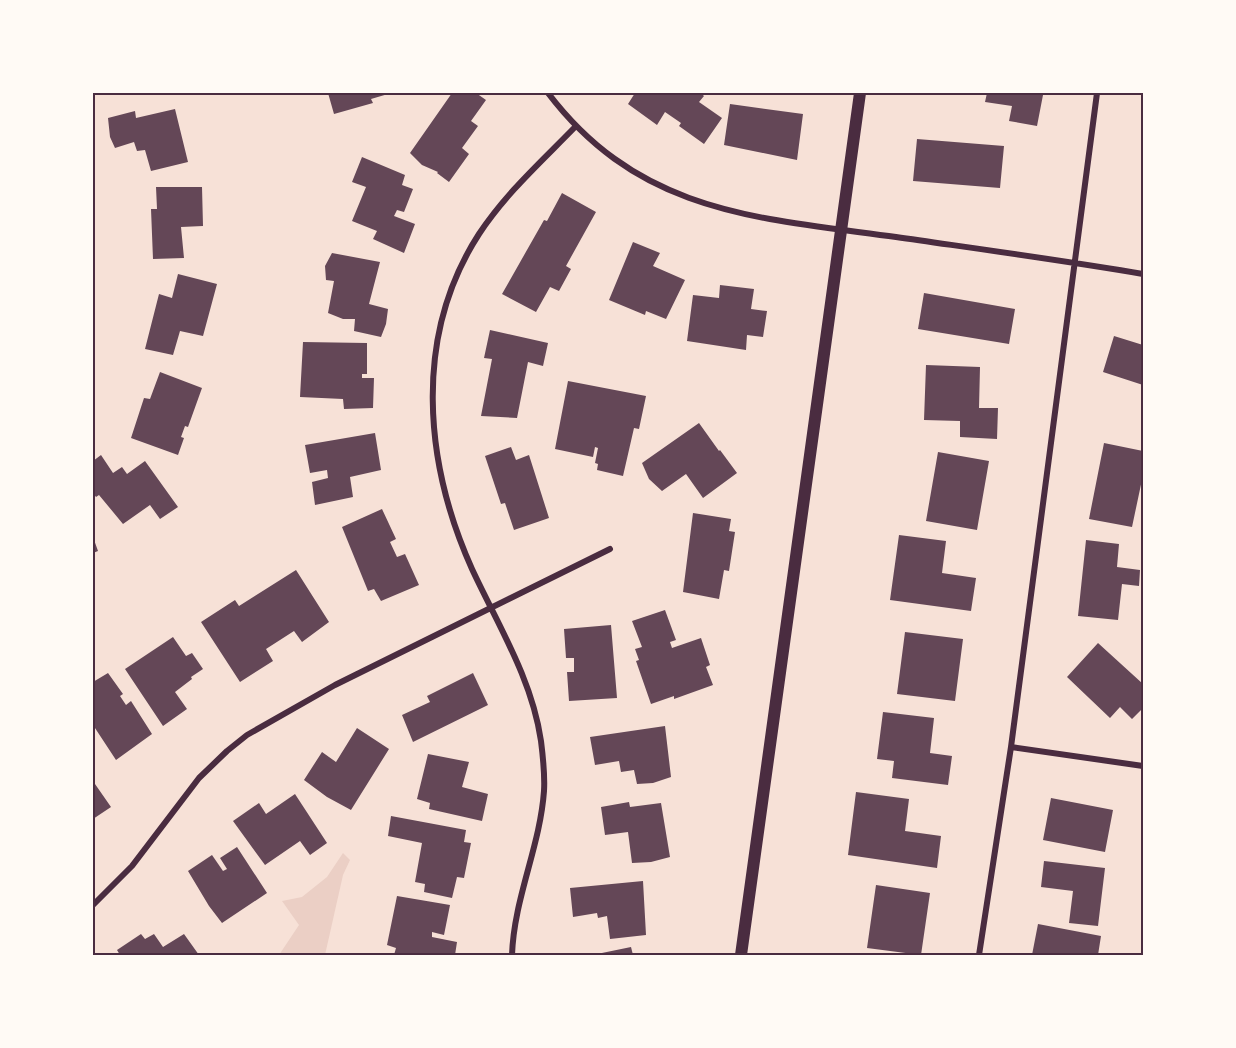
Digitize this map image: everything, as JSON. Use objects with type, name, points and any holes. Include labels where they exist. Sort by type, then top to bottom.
[{"type":"main road","points":[[741,955],[860,93]]},
{"type":"street","points":[[548,93],[576,126],[616,160],[644,178],[693,200],[737,213],[1143,274]]},
{"type":"street","points":[[980,955],[1011,747],[1097,93]]},
{"type":"street","points":[[512,955],[515,917],[538,830],[544,789],[541,740],[532,704],[515,657],[490,607],[458,533],[439,473],[433,424],[434,371],[448,298],[465,258],[479,234],[512,190],[576,126]]},
{"type":"street","points":[[93,905],[132,866],[199,778],[247,735],[335,685],[610,549]]},
{"type":"street","points":[[1011,747],[1143,766]]},
{"type":"shaded area","points":[[343,853],[350,860],[343,875],[325,955],[279,955],[299,925],[282,901],[302,897],[327,877]]},
{"type":"building","points":[[328,93],[388,94],[371,99],[373,103],[334,114]]},
{"type":"building","points":[[452,93],[476,93],[486,100],[471,121],[478,126],[462,148],[469,154],[449,182],[438,172],[422,165],[410,153]]},
{"type":"building","points":[[635,93],[701,93],[704,96],[699,102],[722,118],[704,144],[679,126],[681,123],[665,112],[657,125],[628,104]]},
{"type":"building","points":[[987,93],[1043,95],[1037,126],[1009,121],[1012,106],[985,102]]},
{"type":"building","points":[[730,104],[803,114],[797,160],[724,145]]},
{"type":"building","points":[[175,109],[188,162],[151,171],[145,150],[137,151],[134,142],[115,148],[110,137],[108,118],[135,111],[136,118]]},
{"type":"building","points":[[917,139],[1004,146],[1000,188],[913,181]]},
{"type":"building","points":[[362,157],[405,175],[402,185],[413,189],[404,212],[397,210],[394,216],[415,224],[404,253],[373,239],[377,231],[352,221],[366,187],[352,182]]},
{"type":"building","points":[[156,187],[202,187],[203,226],[181,227],[184,258],[153,259],[151,209],[157,209]]},
{"type":"building","points":[[562,193],[596,212],[566,266],[571,269],[559,291],[550,287],[536,312],[502,294]]},
{"type":"building","points":[[633,242],[660,253],[653,266],[685,280],[666,319],[646,311],[645,315],[609,300]]},
{"type":"building","points":[[332,253],[380,262],[369,304],[388,309],[381,337],[354,331],[355,319],[343,319],[328,313],[334,281],[326,280],[325,266]]},
{"type":"building","points":[[178,274],[217,284],[203,336],[180,331],[173,355],[145,349],[159,294],[172,298]]},
{"type":"building","points":[[720,285],[754,289],[751,309],[767,311],[763,337],[747,335],[746,350],[687,341],[693,295],[719,298]]},
{"type":"building","points":[[924,293],[1015,309],[1009,344],[918,329]]},
{"type":"building","points":[[490,330],[548,343],[543,366],[528,362],[517,418],[481,416],[492,359],[484,358]]},
{"type":"building","points":[[1114,336],[1143,345],[1143,385],[1103,372]]},
{"type":"building","points":[[303,342],[367,343],[367,374],[362,374],[362,378],[374,378],[373,408],[344,409],[343,399],[300,397]]},
{"type":"building","points":[[926,365],[980,367],[979,408],[998,408],[997,439],[960,437],[960,421],[924,420]]},
{"type":"building","points":[[160,372],[202,388],[188,427],[185,426],[181,437],[184,438],[178,455],[131,438],[144,398],[150,399]]},
{"type":"building","points":[[568,381],[646,396],[639,429],[634,428],[623,476],[597,470],[598,464],[595,463],[598,448],[595,447],[593,457],[555,449]]},
{"type":"building","points":[[699,423],[737,473],[703,498],[686,474],[662,491],[649,479],[642,463]]},
{"type":"building","points":[[375,433],[381,470],[350,477],[353,497],[315,505],[312,482],[328,478],[327,470],[310,473],[305,445]]},
{"type":"building","points":[[1104,443],[1143,451],[1143,475],[1132,527],[1089,519]]},
{"type":"building","points":[[511,447],[516,460],[529,455],[549,518],[514,530],[505,503],[501,504],[485,456]]},
{"type":"building","points":[[938,452],[989,461],[977,530],[926,521]]},
{"type":"building","points":[[101,455],[113,473],[122,467],[127,474],[145,461],[178,507],[160,519],[150,505],[123,524],[99,495],[96,497],[93,493],[93,461]]},
{"type":"building","points":[[382,509],[396,539],[390,542],[397,557],[405,554],[419,585],[381,601],[374,589],[368,591],[342,527]]},
{"type":"building","points":[[693,513],[731,519],[729,531],[735,532],[729,571],[724,570],[719,599],[683,592]]},
{"type":"building","points":[[899,535],[946,541],[942,573],[976,578],[971,611],[890,600]]},
{"type":"building","points":[[93,537],[98,551],[93,553]]},
{"type":"building","points":[[1086,540],[1119,544],[1117,567],[1140,570],[1139,586],[1122,584],[1118,620],[1078,616]]},
{"type":"building","points":[[296,570],[329,622],[302,642],[294,631],[266,649],[273,661],[240,682],[201,622],[235,600],[239,606]]},
{"type":"building","points":[[665,610],[676,640],[670,642],[672,648],[701,638],[710,665],[706,667],[713,685],[674,699],[674,696],[651,704],[636,661],[639,660],[635,649],[642,647],[632,621]]},
{"type":"building","points":[[611,625],[617,698],[569,701],[567,672],[574,672],[574,658],[566,658],[564,629]]},
{"type":"building","points":[[905,632],[963,639],[955,701],[897,694]]},
{"type":"building","points":[[173,637],[186,656],[192,653],[203,669],[175,692],[187,709],[163,726],[125,669]]},
{"type":"building","points":[[1098,643],[1143,684],[1143,708],[1132,719],[1120,707],[1110,718],[1067,677]]},
{"type":"building","points":[[108,673],[123,694],[120,696],[126,705],[131,701],[152,734],[116,760],[93,725],[93,682]]},
{"type":"building","points":[[473,673],[488,705],[413,742],[402,715],[430,702],[427,696]]},
{"type":"building","points":[[883,712],[934,718],[930,753],[952,756],[948,785],[892,778],[894,761],[877,759]]},
{"type":"building","points":[[665,726],[671,777],[653,783],[637,784],[634,770],[621,772],[619,761],[595,765],[590,737]]},
{"type":"building","points":[[357,728],[389,749],[351,810],[327,797],[304,780],[322,752],[336,762]]},
{"type":"building","points":[[428,754],[469,762],[462,787],[488,794],[482,821],[429,809],[430,803],[417,799]]},
{"type":"building","points":[[95,784],[111,807],[93,819],[93,785]]},
{"type":"building","points":[[856,792],[909,799],[905,831],[941,836],[937,868],[848,855]]},
{"type":"building","points":[[295,794],[327,843],[310,855],[300,841],[265,865],[233,821],[259,803],[266,814]]},
{"type":"building","points":[[1051,798],[1113,810],[1105,852],[1043,840]]},
{"type":"building","points":[[629,802],[630,807],[661,803],[670,857],[651,862],[632,863],[628,832],[605,835],[601,807]]},
{"type":"building","points":[[391,816],[466,830],[464,842],[471,843],[464,878],[457,877],[452,898],[424,892],[425,884],[415,882],[422,843],[388,836]]},
{"type":"building","points":[[237,847],[267,893],[222,923],[188,871],[212,855],[223,871],[227,869],[220,858]]},
{"type":"building","points":[[1044,861],[1105,868],[1098,926],[1069,923],[1073,891],[1041,887]]},
{"type":"building","points":[[643,881],[646,935],[610,939],[607,916],[598,918],[597,913],[573,917],[570,888]]},
{"type":"building","points":[[876,885],[930,893],[921,955],[867,948]]},
{"type":"building","points":[[397,896],[450,905],[444,935],[432,932],[432,937],[457,942],[455,955],[394,955],[396,948],[387,945]]},
{"type":"building","points":[[1038,924],[1101,936],[1098,955],[1032,955]]},
{"type":"building","points":[[141,934],[145,939],[154,934],[163,947],[184,934],[199,955],[120,955],[117,950]]},
{"type":"building","points":[[631,947],[633,955],[597,955],[597,954]]}]
